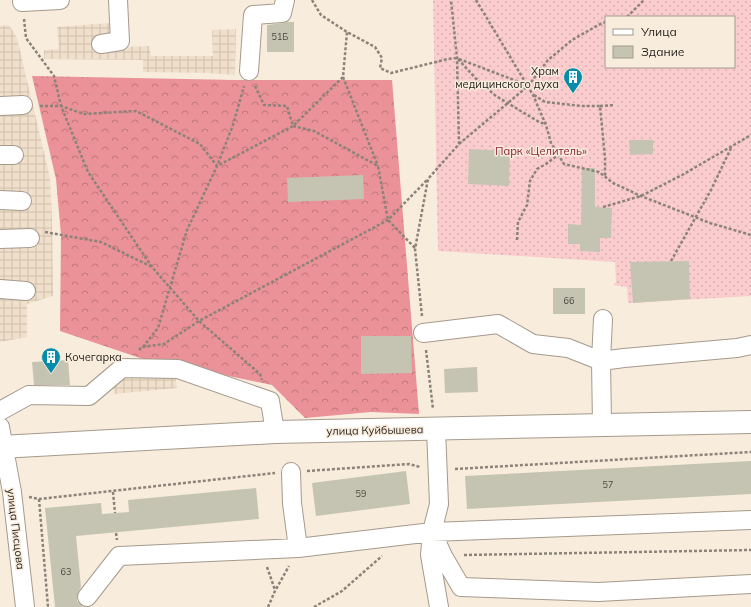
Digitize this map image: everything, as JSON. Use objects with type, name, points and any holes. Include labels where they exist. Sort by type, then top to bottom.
[{"type":"main road","name":"улица Куйбышева","points":[[1,440],[274,432],[751,422]]},
{"type":"street","points":[[22,2],[60,0]]},
{"type":"street","points":[[101,44],[120,41],[118,0]]},
{"type":"street","points":[[249,70],[253,15],[282,13],[285,0]]},
{"type":"street","points":[[0,106],[23,105]]},
{"type":"street","points":[[0,200],[22,201]]},
{"type":"street","points":[[0,239],[30,238]]},
{"type":"street","points":[[0,289],[26,291]]},
{"type":"street","points":[[602,425],[601,361],[603,319]]},
{"type":"street","points":[[423,333],[498,324],[533,344],[568,348],[601,361],[737,348],[751,345]]},
{"type":"street","points":[[0,411],[29,395],[89,396],[122,368],[178,369],[270,401],[274,432]]},
{"type":"street","points":[[436,429],[439,504],[432,532],[430,555],[439,607]]},
{"type":"street","name":"улица Писцова","points":[[1,440],[12,492],[25,607]]},
{"type":"street","points":[[290,472],[292,503],[298,548]]},
{"type":"street","points":[[87,597],[118,556],[298,548],[432,532],[751,520]]},
{"type":"street","points":[[432,532],[443,556],[462,587],[600,599],[751,584]]},
{"type":"path","points":[[312,0],[321,15],[374,47],[382,58],[380,68],[391,73],[457,58],[528,86]]},
{"type":"path","points":[[451,0],[457,58],[459,144]]},
{"type":"path","points":[[476,0],[534,95],[551,142],[564,164],[599,172],[613,183],[641,196],[710,223],[751,235]]},
{"type":"path","points":[[628,16],[644,0]]},
{"type":"path","points":[[22,2],[26,38],[54,76],[61,106],[88,172],[152,267],[199,321],[260,374],[270,401]]},
{"type":"path","points":[[142,347],[164,344],[199,321],[388,220],[428,179],[459,144],[528,86],[548,60],[572,40],[605,22]]},
{"type":"path","points":[[347,32],[343,77],[378,166],[388,220],[415,249]]},
{"type":"path","points":[[457,58],[478,81],[496,96],[546,125]]},
{"type":"path","points":[[249,70],[264,105],[287,106],[293,126]]},
{"type":"path","points":[[122,368],[158,328],[187,230],[217,166],[233,125],[249,70]]},
{"type":"path","points":[[217,166],[293,126],[343,77]]},
{"type":"path","points":[[534,95],[545,102],[582,106],[615,105]]},
{"type":"path","points":[[61,106],[84,114],[136,111],[200,144],[217,166]]},
{"type":"path","points":[[600,106],[605,158],[605,177]]},
{"type":"path","points":[[293,126],[314,131],[378,166]]},
{"type":"path","points":[[604,207],[641,196],[682,175],[751,135]]},
{"type":"path","points":[[671,261],[711,190],[732,146]]},
{"type":"path","points":[[517,240],[518,222],[527,205],[530,181],[537,169],[558,155]]},
{"type":"path","points":[[428,179],[415,249],[423,333],[436,429]]},
{"type":"path","points":[[30,238],[38,230],[101,242],[152,267]]},
{"type":"path","points":[[48,607],[39,499],[290,472],[409,464],[438,470],[751,452]]},
{"type":"path","points":[[112,492],[115,513]]},
{"type":"path","points":[[314,607],[342,591],[388,552],[386,538]]},
{"type":"path","points":[[268,607],[298,548]]},
{"type":"path","points":[[261,550],[275,591]]},
{"type":"path","points":[[443,556],[751,550]]},
{"type":"shaded area","points":[[110,23],[112,36],[97,48],[149,46],[151,56],[213,56],[212,30],[236,29],[235,75],[143,72],[143,60],[44,59],[44,50],[59,49],[57,27]]},
{"type":"shaded area","points":[[9,25],[17,38],[50,178],[53,296],[27,304],[27,337],[0,342],[0,26]]},
{"type":"shaded area","points":[[175,373],[177,388],[114,394],[112,379]]},
{"type":"green space","name":"Парк «Целитель»","points":[[433,0],[751,0],[751,296],[628,303],[627,287],[613,285],[616,282],[615,262],[438,251]]},
{"type":"green space","points":[[32,76],[236,80],[392,80],[419,414],[371,412],[305,418],[272,385],[146,360],[60,331],[61,235],[56,179]]},
{"type":"building","points":[[294,22],[294,52],[267,52],[267,25]]},
{"type":"building","points":[[629,140],[653,140],[653,154],[630,155]]},
{"type":"building","points":[[469,149],[510,151],[509,186],[468,184]]},
{"type":"building","points":[[582,168],[595,168],[595,207],[612,208],[611,238],[600,238],[600,252],[580,251],[580,244],[568,244],[568,224],[581,225]]},
{"type":"building","points":[[363,175],[364,199],[288,202],[287,178]]},
{"type":"building","points":[[689,261],[690,299],[633,303],[630,262]]},
{"type":"building","points":[[553,288],[585,288],[585,314],[553,314]]},
{"type":"building","points":[[361,336],[411,336],[412,373],[361,374]]},
{"type":"building","name":"Кочегарка","points":[[68,360],[70,385],[34,385],[32,362]]},
{"type":"building","points":[[477,367],[478,392],[445,393],[444,369]]},
{"type":"building","points":[[751,461],[751,494],[467,509],[465,476]]},
{"type":"building","points":[[406,471],[410,504],[316,516],[312,483]]},
{"type":"building","points":[[256,488],[259,519],[76,536],[81,587],[77,596],[77,601],[83,607],[55,607],[45,508],[101,503],[102,514],[129,512],[128,500]]},
{"type":"place","name":"Храм медицинского духа","points":[[573,94]]},
{"type":"place","name":"Кочегарка","points":[[51,374]]}]
